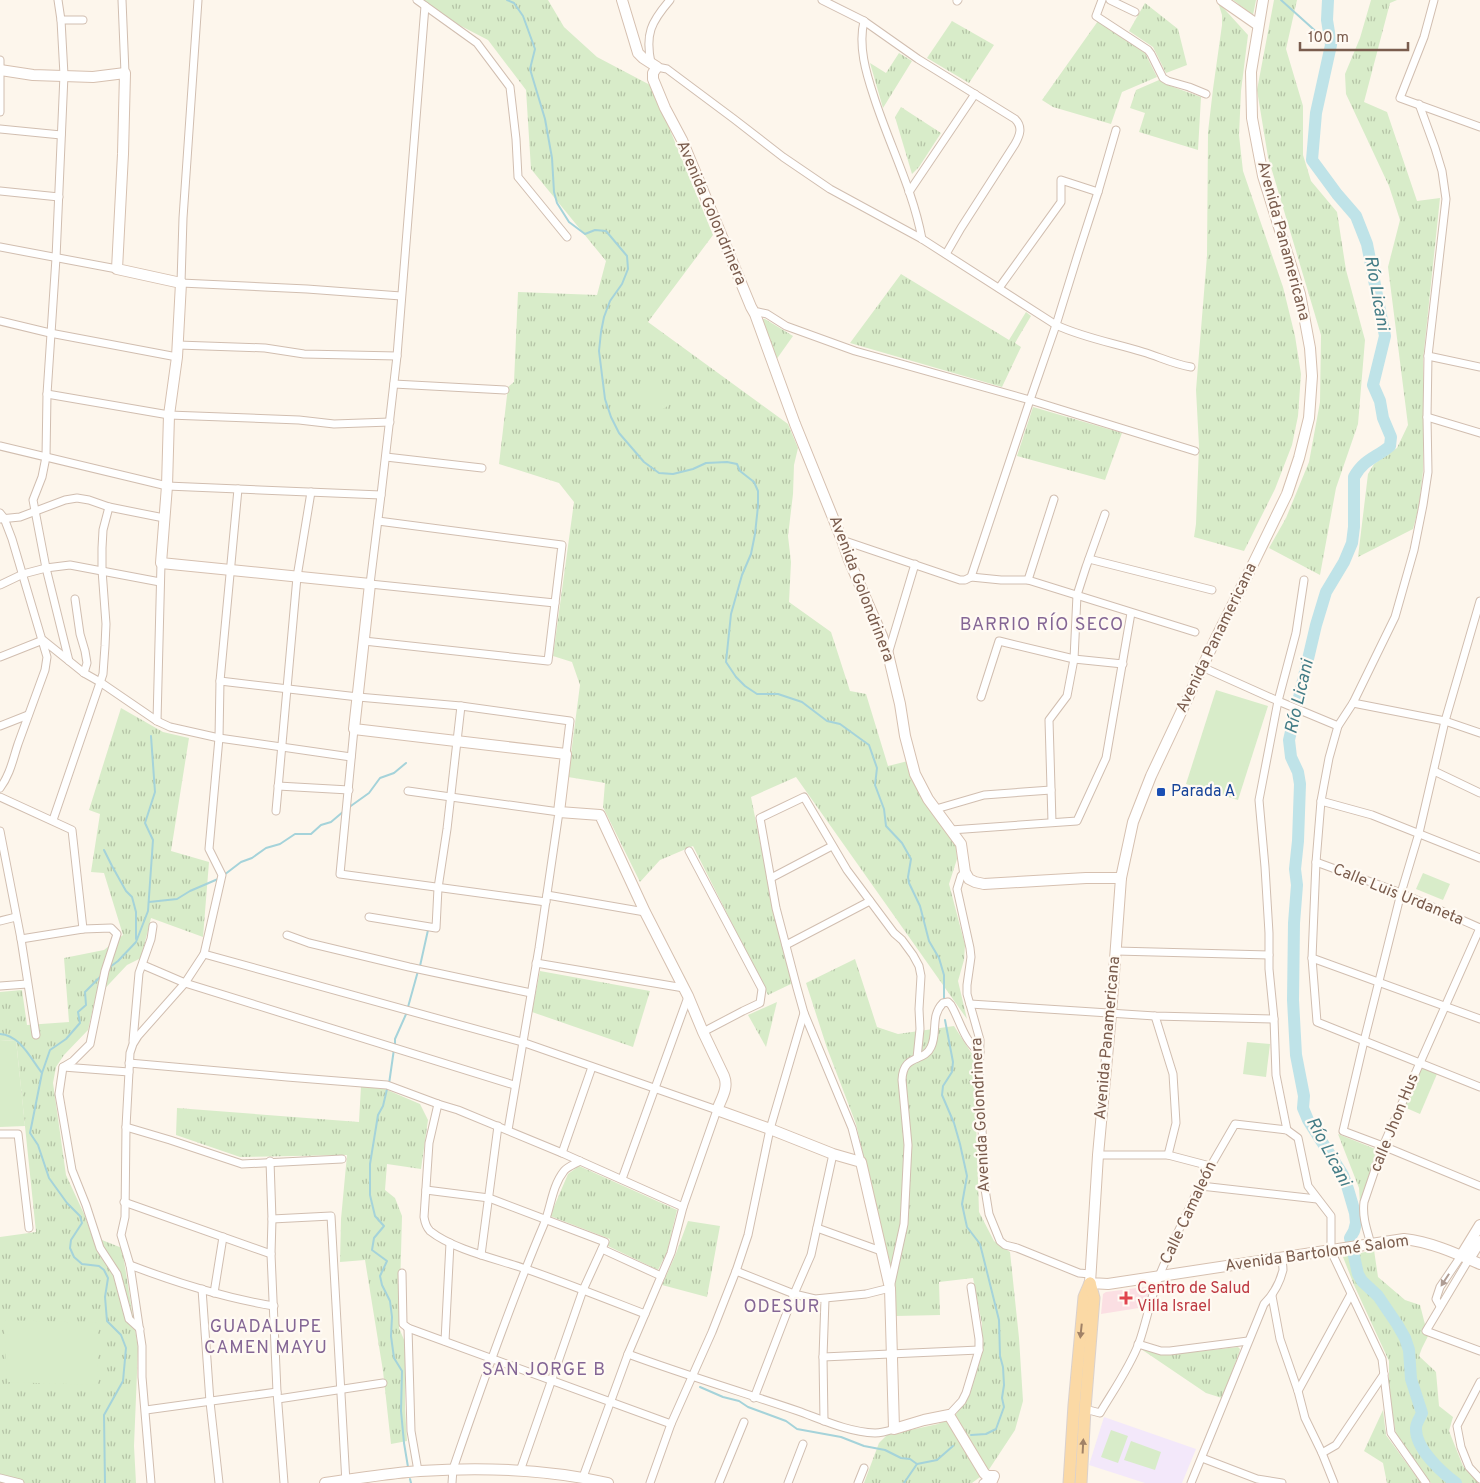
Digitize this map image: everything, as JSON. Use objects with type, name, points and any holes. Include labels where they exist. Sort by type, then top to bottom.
[{"type":"main road","name":"Avenida Panamericana","points":[[1081,1483],[1094,1298],[1090,1278]]},
{"type":"main road","name":"Avenida Panamericana","points":[[1069,1483],[1084,1298],[1090,1278]]},
{"type":"street","points":[[58,0],[64,75],[56,258],[50,333],[46,456],[42,476],[33,500],[46,568],[70,661]]},
{"type":"street","points":[[116,269],[123,154],[125,73],[122,0]]},
{"type":"street","points":[[157,721],[160,582],[167,486],[169,416],[178,345],[183,218],[198,0]]},
{"type":"street","points":[[417,0],[477,43],[510,86],[518,177],[567,237]]},
{"type":"street","points":[[622,0],[638,53],[643,58],[654,65],[667,69],[783,157],[830,189],[946,254],[1056,325],[1074,333],[1144,352],[1174,364],[1191,367]]},
{"type":"street","points":[[654,65],[648,42],[651,28],[656,17],[670,0]]},
{"type":"street","points":[[822,0],[864,21],[918,59],[1015,119],[1020,126],[1020,134],[1015,144],[946,254]]},
{"type":"street","points":[[1102,0],[1096,16],[1148,50],[1163,78],[1206,94]]},
{"type":"street","points":[[1110,0],[1135,12]]},
{"type":"street","points":[[1222,0],[1258,25]]},
{"type":"street","name":"Avenida Panamericana","points":[[1090,1278],[1098,1155],[1122,878],[1133,822],[1145,791],[1202,667],[1287,494],[1299,458],[1309,418],[1312,376],[1310,348],[1300,294],[1263,176],[1252,118],[1251,72],[1263,0]]},
{"type":"street","points":[[1434,0],[1424,37],[1400,98],[1480,127]]},
{"type":"street","points":[[424,6],[397,356],[354,729],[340,874],[438,888],[546,898],[645,912]]},
{"type":"street","points":[[61,20],[83,20]]},
{"type":"street","points":[[864,21],[862,33],[863,52],[868,78],[882,124],[918,218],[922,240]]},
{"type":"street","name":"Avenida Golondrinera","points":[[654,65],[653,79],[665,108],[682,140],[755,314],[795,424],[849,560],[882,636],[900,704],[910,760],[920,785],[961,844],[965,872],[961,876],[957,889],[971,957],[967,994],[980,1040],[979,1084],[985,1200],[989,1214],[1000,1241],[1005,1245],[1017,1248],[1090,1278]]},
{"type":"street","points":[[0,112],[0,66],[33,74],[92,77],[125,73]]},
{"type":"street","points":[[909,192],[975,94]]},
{"type":"street","points":[[1419,104],[1442,171],[1446,199],[1428,356],[1428,472],[1414,550],[1395,617],[1353,702],[1338,726],[1329,758],[1321,801],[1316,862],[1312,958],[1317,1022],[1480,1087]]},
{"type":"street","points":[[0,129],[60,136]]},
{"type":"street","points":[[971,577],[1056,325],[1116,130]]},
{"type":"street","points":[[1000,288],[1061,202],[1061,180],[1098,192]]},
{"type":"street","points":[[0,192],[59,197]]},
{"type":"street","points":[[0,247],[181,283],[402,296]]},
{"type":"street","points":[[755,314],[758,312],[767,314],[786,326],[855,351],[1030,400],[1195,451]]},
{"type":"street","points":[[0,320],[50,333],[177,357]]},
{"type":"street","points":[[178,345],[265,348],[304,354],[397,356]]},
{"type":"street","points":[[1428,356],[1480,367]]},
{"type":"street","points":[[394,384],[505,390]]},
{"type":"street","points":[[47,394],[169,416],[299,420],[334,424],[390,422]]},
{"type":"street","points":[[1427,417],[1480,433]]},
{"type":"street","points":[[0,446],[167,486],[382,495]]},
{"type":"street","points":[[386,457],[482,468]]},
{"type":"street","points":[[151,1483],[140,1328],[130,1265],[121,1234],[125,1217],[129,1063],[133,1044],[138,1036],[185,983],[204,954],[222,875],[209,849],[219,738],[220,681],[238,489]]},
{"type":"street","points":[[276,811],[297,576],[311,492]]},
{"type":"street","points":[[0,788],[11,768],[47,657],[23,574],[1,517],[20,517],[65,500],[77,498],[109,507],[164,518]]},
{"type":"street","points":[[1028,580],[1054,499]]},
{"type":"street","points":[[53,820],[102,674],[106,646],[102,570],[103,530],[109,507]]},
{"type":"street","points":[[1052,822],[1049,720],[1068,696],[1074,659],[1078,595],[1105,514]]},
{"type":"street","points":[[364,641],[548,661],[562,545],[378,522]]},
{"type":"street","points":[[842,540],[960,580],[966,580],[971,577],[1028,580],[1195,632]]},
{"type":"street","points":[[1089,559],[1212,590]]},
{"type":"street","points":[[161,563],[555,602]]},
{"type":"street","points":[[888,654],[915,564]]},
{"type":"street","points":[[0,584],[23,574],[46,568],[70,565],[160,582]]},
{"type":"street","points":[[1304,580],[1296,633],[1278,702],[1259,800],[1266,876],[1276,1075],[1287,1130],[1298,1138],[1308,1186],[1331,1216],[1331,1251],[1382,1359],[1391,1433],[1426,1483]]},
{"type":"street","points":[[74,599],[80,634],[86,651],[87,663],[84,673]]},
{"type":"street","points":[[1480,601],[1445,721],[1419,833],[1401,892],[1342,1131],[1480,1186]]},
{"type":"street","points":[[951,830],[1077,821],[1106,758],[1132,613]]},
{"type":"street","points":[[42,640],[84,673],[170,728],[219,738],[351,757]]},
{"type":"street","points":[[0,657],[42,640]]},
{"type":"street","points":[[981,697],[999,642],[1074,659],[1123,664]]},
{"type":"street","points":[[1202,667],[1278,702],[1338,726]]},
{"type":"street","points":[[220,681],[358,697],[460,706],[570,721],[546,898],[508,1130]]},
{"type":"street","points":[[1353,702],[1445,721],[1480,733]]},
{"type":"street","points":[[369,917],[436,928],[438,888],[447,829],[460,706]]},
{"type":"street","points":[[0,726],[28,715]]},
{"type":"street","points":[[354,729],[566,754]]},
{"type":"street","points":[[1434,771],[1480,793]]},
{"type":"street","points":[[278,786],[349,790]]},
{"type":"street","points":[[936,809],[984,795],[1051,790]]},
{"type":"street","points":[[408,791],[559,812],[600,815],[645,912],[686,992],[726,1082],[726,1089],[684,1207],[671,1253],[628,1354],[582,1480]]},
{"type":"street","points":[[894,1429],[890,1288],[852,1128],[804,1013],[770,878],[760,818],[804,796],[846,870],[912,955],[919,966],[921,976],[920,1029],[917,1058]]},
{"type":"street","points":[[0,797],[72,830],[83,929]]},
{"type":"street","points":[[1321,801],[1372,815],[1480,858]]},
{"type":"street","points":[[0,830],[3,866],[21,939],[36,1036]]},
{"type":"street","points":[[770,878],[832,846]]},
{"type":"street","points":[[689,851],[762,989],[760,1004],[703,1032]]},
{"type":"street","name":"Calle Luis Urdaneta","points":[[1316,862],[1401,892],[1480,928]]},
{"type":"street","points":[[965,872],[969,879],[984,884],[1086,878],[1122,878]]},
{"type":"street","points":[[786,945],[870,900]]},
{"type":"street","points":[[0,921],[16,917]]},
{"type":"street","points":[[133,1044],[139,972],[151,939],[153,926]]},
{"type":"street","points":[[21,939],[83,929],[111,928],[117,934],[105,971],[90,1044],[73,1061],[63,1067]]},
{"type":"street","name":"calle Jhon Hus","points":[[1371,1244],[1363,1210],[1383,1146],[1480,928]]},
{"type":"street","points":[[287,935],[309,943],[409,967],[531,993]]},
{"type":"street","points":[[1116,951],[1269,955]]},
{"type":"street","points":[[204,954],[522,1042],[770,1129],[833,1154],[861,1162]]},
{"type":"street","points":[[1312,958],[1480,1019]]},
{"type":"street","points":[[536,963],[686,992]]},
{"type":"street","points":[[142,965],[185,983],[514,1085]]},
{"type":"street","points":[[0,986],[27,984]]},
{"type":"street","points":[[622,1179],[656,1088],[686,992]]},
{"type":"street","points":[[890,1288],[904,1224],[908,1145],[902,1074],[906,1065],[926,1054],[932,1046],[935,1016],[940,1005],[943,1003],[948,1002],[952,1004],[962,1030],[972,1045],[980,1052]]},
{"type":"street","points":[[970,1004],[1111,1014],[1274,1019]]},
{"type":"street","points":[[650,1483],[671,1424],[712,1332],[748,1235],[770,1129],[804,1013]]},
{"type":"street","points":[[1155,1016],[1173,1074],[1176,1123],[1168,1155]]},
{"type":"street","points":[[129,1063],[387,1085],[508,1130],[684,1207]]},
{"type":"street","points":[[63,1067],[129,1072]]},
{"type":"street","points":[[63,1067],[59,1094],[72,1170],[100,1248],[117,1274],[130,1319],[140,1328]]},
{"type":"street","points":[[562,1153],[592,1067]]},
{"type":"street","points":[[438,1104],[429,1143],[425,1223],[428,1229],[450,1243],[482,1256],[525,1268],[645,1314]]},
{"type":"street","name":"Calle Camaleón","points":[[1085,1409],[1100,1413],[1138,1344],[1160,1276],[1185,1216],[1210,1166],[1235,1124],[1287,1130]]},
{"type":"street","points":[[482,1256],[498,1126]]},
{"type":"street","points":[[126,1127],[242,1164],[270,1161],[342,1159]]},
{"type":"street","points":[[0,1134],[18,1134],[29,1228]]},
{"type":"street","points":[[754,1398],[810,1255],[833,1154]]},
{"type":"street","points":[[1098,1155],[1168,1155],[1210,1166]]},
{"type":"street","points":[[270,1161],[271,1254],[284,1483]]},
{"type":"street","points":[[452,1483],[453,1469],[491,1358],[545,1220],[555,1189],[564,1170],[580,1161]]},
{"type":"street","points":[[1201,1186],[1317,1199]]},
{"type":"street","points":[[426,1190],[489,1198],[605,1242],[583,1290],[520,1471]]},
{"type":"street","points":[[124,1202],[271,1254]]},
{"type":"street","points":[[272,1219],[331,1216],[346,1482]]},
{"type":"street","points":[[1465,1257],[1480,1225]]},
{"type":"street","points":[[817,1228],[881,1251]]},
{"type":"street","points":[[214,1293],[223,1237]]},
{"type":"street","name":"Avenida Bartolomé Salom","points":[[1090,1278],[1108,1284],[1404,1239],[1421,1241],[1480,1264]]},
{"type":"street","points":[[1480,1241],[1440,1287],[1436,1299],[1440,1306],[1426,1331],[1480,1351]]},
{"type":"street","points":[[445,1341],[450,1243]]},
{"type":"street","points":[[602,1249],[661,1276]]},
{"type":"street","points":[[1191,1483],[1248,1341],[1264,1304],[1272,1296],[1283,1269],[1282,1257]]},
{"type":"street","points":[[130,1265],[214,1293],[274,1306]]},
{"type":"street","points":[[736,1271],[794,1294],[815,1299],[866,1294],[890,1288]]},
{"type":"street","points":[[402,1273],[403,1324],[408,1328],[671,1424]]},
{"type":"street","points":[[628,1354],[824,1421],[851,1429],[877,1433],[949,1415],[962,1401],[970,1382],[979,1350],[971,1287]]},
{"type":"street","points":[[202,1289],[210,1402],[219,1483]]},
{"type":"street","points":[[1298,1391],[1352,1294]]},
{"type":"street","points":[[1272,1296],[1280,1339],[1305,1418],[1322,1452],[1334,1483]]},
{"type":"street","points":[[824,1421],[823,1358],[826,1299]]},
{"type":"street","points":[[408,1328],[410,1431],[418,1471]]},
{"type":"street","points":[[1138,1344],[1161,1351],[1248,1341]]},
{"type":"street","points":[[823,1358],[979,1350]]},
{"type":"street","points":[[1322,1452],[1336,1445],[1384,1374]]},
{"type":"street","points":[[1480,1382],[1457,1426],[1461,1447],[1469,1467],[1480,1479]]},
{"type":"street","points":[[146,1410],[383,1383]]},
{"type":"street","points":[[949,1415],[984,1473],[993,1480]]},
{"type":"street","points":[[719,1483],[744,1422]]},
{"type":"street","points":[[788,1483],[804,1444]]},
{"type":"street","points":[[1202,1458],[1257,1479],[1282,1483]]},
{"type":"street","points":[[858,1483],[864,1468]]},
{"type":"street","points":[[325,1483],[346,1482],[418,1471],[453,1469],[520,1471],[608,1483]]},
{"type":"street","points":[[0,1478],[20,1483]]},
{"type":"street","points":[[983,1483],[993,1480]]},
{"type":"shaded area","name":"Centro de Salud Villa Israel","points":[[1148,1288],[1150,1295],[1145,1307],[1101,1314],[1103,1294],[1106,1292]]},
{"type":"shaded area","points":[[1104,1417],[1196,1449],[1182,1483],[1145,1483],[1089,1465]]},
{"type":"green space","points":[[422,0],[548,0],[564,27],[597,57],[652,86],[713,235],[648,322],[788,424],[798,448],[794,465],[788,536],[791,562],[789,602],[831,632],[850,691],[866,694],[888,766],[908,761],[956,845],[957,859],[949,884],[965,945],[964,960],[958,981],[967,1019],[796,777],[751,797],[775,917],[793,983],[768,995],[693,846],[660,860],[640,882],[603,807],[605,783],[568,777],[580,685],[572,662],[553,656],[574,502],[559,483],[499,464],[508,387],[514,382],[518,292],[597,295],[606,261],[531,169],[526,90],[488,40],[459,25]]},
{"type":"green space","points":[[1233,0],[1256,0],[1253,15]]},
{"type":"green space","points":[[1274,0],[1297,0],[1286,49],[1303,106],[1303,155],[1311,181],[1337,212],[1346,270],[1365,340],[1358,424],[1336,488],[1320,575],[1269,548],[1286,518],[1309,462],[1320,402],[1321,335],[1268,157],[1257,90]]},
{"type":"green space","points":[[1371,0],[1397,0],[1390,3],[1364,102],[1387,112],[1417,201],[1440,198],[1423,360],[1423,471],[1419,506],[1413,529],[1358,557],[1368,474],[1374,464],[1397,448],[1408,425],[1388,267],[1400,220],[1389,186],[1346,94],[1345,74],[1360,38]]},
{"type":"green space","points":[[1218,2],[1248,35],[1241,91],[1239,135],[1243,171],[1283,287],[1295,336],[1301,374],[1298,416],[1292,445],[1275,489],[1244,551],[1194,537],[1199,446],[1196,390],[1207,256],[1208,132],[1222,25],[1222,15]]},
{"type":"green space","points":[[1145,3],[1178,29],[1187,65],[1166,73],[1153,47],[1129,31]]},
{"type":"green space","points":[[952,21],[994,45],[969,83],[927,58]]},
{"type":"green space","points":[[1098,21],[1145,53],[1157,77],[1122,92],[1111,124],[1053,107],[1042,100]]},
{"type":"green space","points":[[899,53],[912,61],[883,108],[870,63],[886,73]]},
{"type":"green space","points":[[1159,80],[1201,97],[1198,150],[1139,132],[1145,113],[1130,108],[1136,90]]},
{"type":"green space","points":[[901,107],[941,133],[919,167],[912,174],[895,117]]},
{"type":"green space","points":[[901,274],[1009,340],[1026,312],[1031,316],[1015,343],[1021,347],[1002,387],[850,343]]},
{"type":"green space","points":[[759,319],[765,319],[793,336],[776,360]]},
{"type":"green space","points":[[655,377],[673,402],[655,415],[637,390]]},
{"type":"green space","points":[[1033,407],[1122,433],[1105,480],[1017,456]]},
{"type":"green space","points":[[1216,690],[1268,706],[1238,800],[1186,784]]},
{"type":"green space","points":[[121,708],[163,732],[189,738],[171,851],[209,862],[203,937],[151,918],[141,958],[127,965],[95,999],[88,1030],[64,1055],[56,1067],[53,1083],[66,1175],[92,1236],[122,1248],[138,1348],[134,1446],[136,1483],[0,1483],[0,1237],[36,1232],[16,1040],[0,1041],[0,992],[22,990],[27,1025],[69,1022],[64,958],[104,950],[123,935],[104,873],[91,872],[100,814],[89,810]]},
{"type":"green space","points":[[1423,873],[1450,884],[1443,900],[1416,889]]},
{"type":"green space","points":[[855,959],[877,1027],[898,1034],[954,1026],[974,1057],[979,1212],[994,1241],[1010,1252],[1023,1401],[1015,1430],[988,1471],[972,1483],[864,1483],[879,1443],[887,1435],[938,1424],[955,1416],[971,1390],[982,1349],[982,1324],[973,1278],[939,1282],[940,1315],[896,1316],[894,1290],[856,1124],[827,1048],[806,983]]},
{"type":"green space","points":[[540,971],[650,991],[633,1047],[532,1012]]},
{"type":"green space","points":[[777,1002],[766,1047],[748,1015]]},
{"type":"green space","points":[[16,1040],[25,1126],[0,1127],[0,1041]]},
{"type":"green space","points":[[1247,1042],[1270,1044],[1266,1077],[1243,1074]]},
{"type":"green space","points":[[1421,1067],[1437,1074],[1420,1114],[1404,1107]]},
{"type":"green space","points":[[361,1086],[385,1089],[420,1104],[428,1120],[421,1169],[387,1164],[385,1190],[395,1198],[402,1216],[399,1328],[405,1342],[407,1441],[391,1444],[383,1371],[365,1260],[340,1262],[341,1219],[347,1155],[240,1157],[176,1135],[177,1108],[359,1122]]},
{"type":"green space","points":[[1338,1134],[1378,1150],[1360,1204],[1359,1188]]},
{"type":"green space","points":[[579,1166],[677,1210],[667,1252],[658,1270],[608,1246],[610,1239],[550,1216],[568,1174]]},
{"type":"green space","points":[[688,1221],[720,1226],[707,1297],[662,1285]]},
{"type":"green space","points":[[1374,1250],[1378,1277],[1405,1300],[1420,1305],[1428,1336],[1419,1356],[1436,1372],[1439,1406],[1453,1417],[1449,1431],[1463,1466],[1479,1483],[1431,1483],[1396,1435],[1389,1390],[1389,1361],[1343,1257]]},
{"type":"green space","points":[[4,1320],[97,1323],[98,1385],[7,1382]]},
{"type":"green space","points":[[1238,1347],[1240,1349],[1239,1353],[1222,1398],[1206,1393],[1141,1349],[1165,1355]]},
{"type":"green space","points":[[1383,1410],[1386,1435],[1421,1483],[1387,1483],[1383,1463],[1364,1451]]},
{"type":"green space","points":[[1111,1430],[1128,1436],[1118,1463],[1101,1457]]},
{"type":"green space","points":[[1131,1441],[1161,1452],[1155,1470],[1124,1460]]},
{"type":"waterway","points":[[507,0],[514,3],[523,16],[535,49],[530,69],[545,119],[557,203],[569,222],[585,234],[595,230],[606,231],[627,256],[628,269],[622,284],[610,301],[604,317],[599,351],[605,399],[611,417],[619,433],[644,462],[659,473],[673,474],[693,469],[706,463],[727,462],[737,464],[740,471],[754,482],[758,491],[755,534],[751,554],[742,575],[731,614],[726,662],[736,677],[757,694],[778,694],[802,702],[827,721],[840,724],[869,745],[877,768],[875,785],[884,809],[886,826],[902,843],[911,859],[909,883],[920,906],[929,941],[939,958],[944,975],[944,998]]},
{"type":"waterway","points":[[1281,0],[1331,45]]},
{"type":"waterway","name":"Río Licani","points":[[1328,0],[1327,20],[1331,45],[1316,113],[1312,160],[1356,216],[1367,244],[1385,336],[1373,385],[1391,437],[1390,446],[1366,462],[1354,477],[1354,527],[1352,543],[1344,562],[1326,592],[1316,625],[1289,740],[1291,757],[1298,772],[1300,784],[1294,923],[1293,1000],[1296,1055],[1304,1096],[1303,1108],[1308,1120],[1343,1175],[1355,1213],[1356,1223],[1350,1238],[1358,1274],[1362,1281],[1378,1296],[1397,1324],[1409,1350],[1411,1379],[1422,1413],[1417,1422],[1417,1436],[1430,1459],[1456,1483]]},
{"type":"waterway","points":[[110,967],[136,942],[148,911],[153,840],[145,823],[155,792],[151,736]]},
{"type":"waterway","points":[[348,808],[369,793],[380,778],[394,773],[406,763]]},
{"type":"waterway","points":[[224,875],[241,862],[252,858],[266,848],[280,844],[295,834],[311,834],[321,825],[331,822],[344,811]]},
{"type":"waterway","points":[[104,850],[126,891],[132,897],[136,912],[136,939]]},
{"type":"waterway","points":[[149,902],[177,899],[218,879]]},
{"type":"waterway","points":[[420,966],[428,930]]},
{"type":"waterway","points":[[408,1007],[418,971]]},
{"type":"waterway","points":[[101,976],[85,992],[86,1005],[78,1012],[80,1023],[66,1039],[50,1050],[42,1073],[30,1133],[38,1145],[49,1178],[67,1203],[80,1216],[82,1223],[71,1240],[70,1248],[74,1257],[82,1264],[99,1266],[104,1270],[108,1278],[105,1297],[107,1321],[121,1335],[126,1348],[123,1381],[104,1415],[105,1483]]},
{"type":"waterway","points":[[395,1045],[395,1039],[407,1012]]},
{"type":"waterway","points":[[945,1020],[953,1062],[952,1072],[943,1086],[942,1095],[954,1123],[960,1144],[967,1176],[962,1204],[967,1227],[980,1244],[999,1320],[1000,1356],[1003,1367],[1004,1385],[1002,1398],[1004,1407],[996,1429],[986,1434],[971,1435]]},
{"type":"waterway","points":[[0,1034],[7,1035],[19,1043],[42,1073]]},
{"type":"waterway","points":[[389,1084],[394,1049]]},
{"type":"waterway","points":[[387,1089],[383,1106],[378,1115],[370,1164],[370,1195],[375,1216],[384,1226],[374,1238],[372,1250],[387,1261],[380,1276],[390,1301],[394,1358],[402,1371],[401,1411],[408,1467]]},
{"type":"waterway","points":[[700,1387],[786,1421],[797,1429],[841,1437],[864,1446],[885,1450],[901,1458],[910,1459],[917,1464]]},
{"type":"waterway","points":[[904,1483],[917,1464],[937,1460],[953,1446]]},
{"type":"waterway","points":[[410,1479],[411,1483]]},
{"type":"place","name":"Parada A","points":[[1161,792]]},
{"type":"place","name":"Centro de Salud Villa Israel","points":[[1126,1298]]},
{"type":"district","name":"BARRIO RÍO SECO","points":[[1042,625]]},
{"type":"district","name":"ODESUR","points":[[782,1307]]},
{"type":"district","name":"GUADALUPE CAMEN MAYU","points":[[266,1337]]},
{"type":"district","name":"SAN JORGE B","points":[[544,1370]]}]
